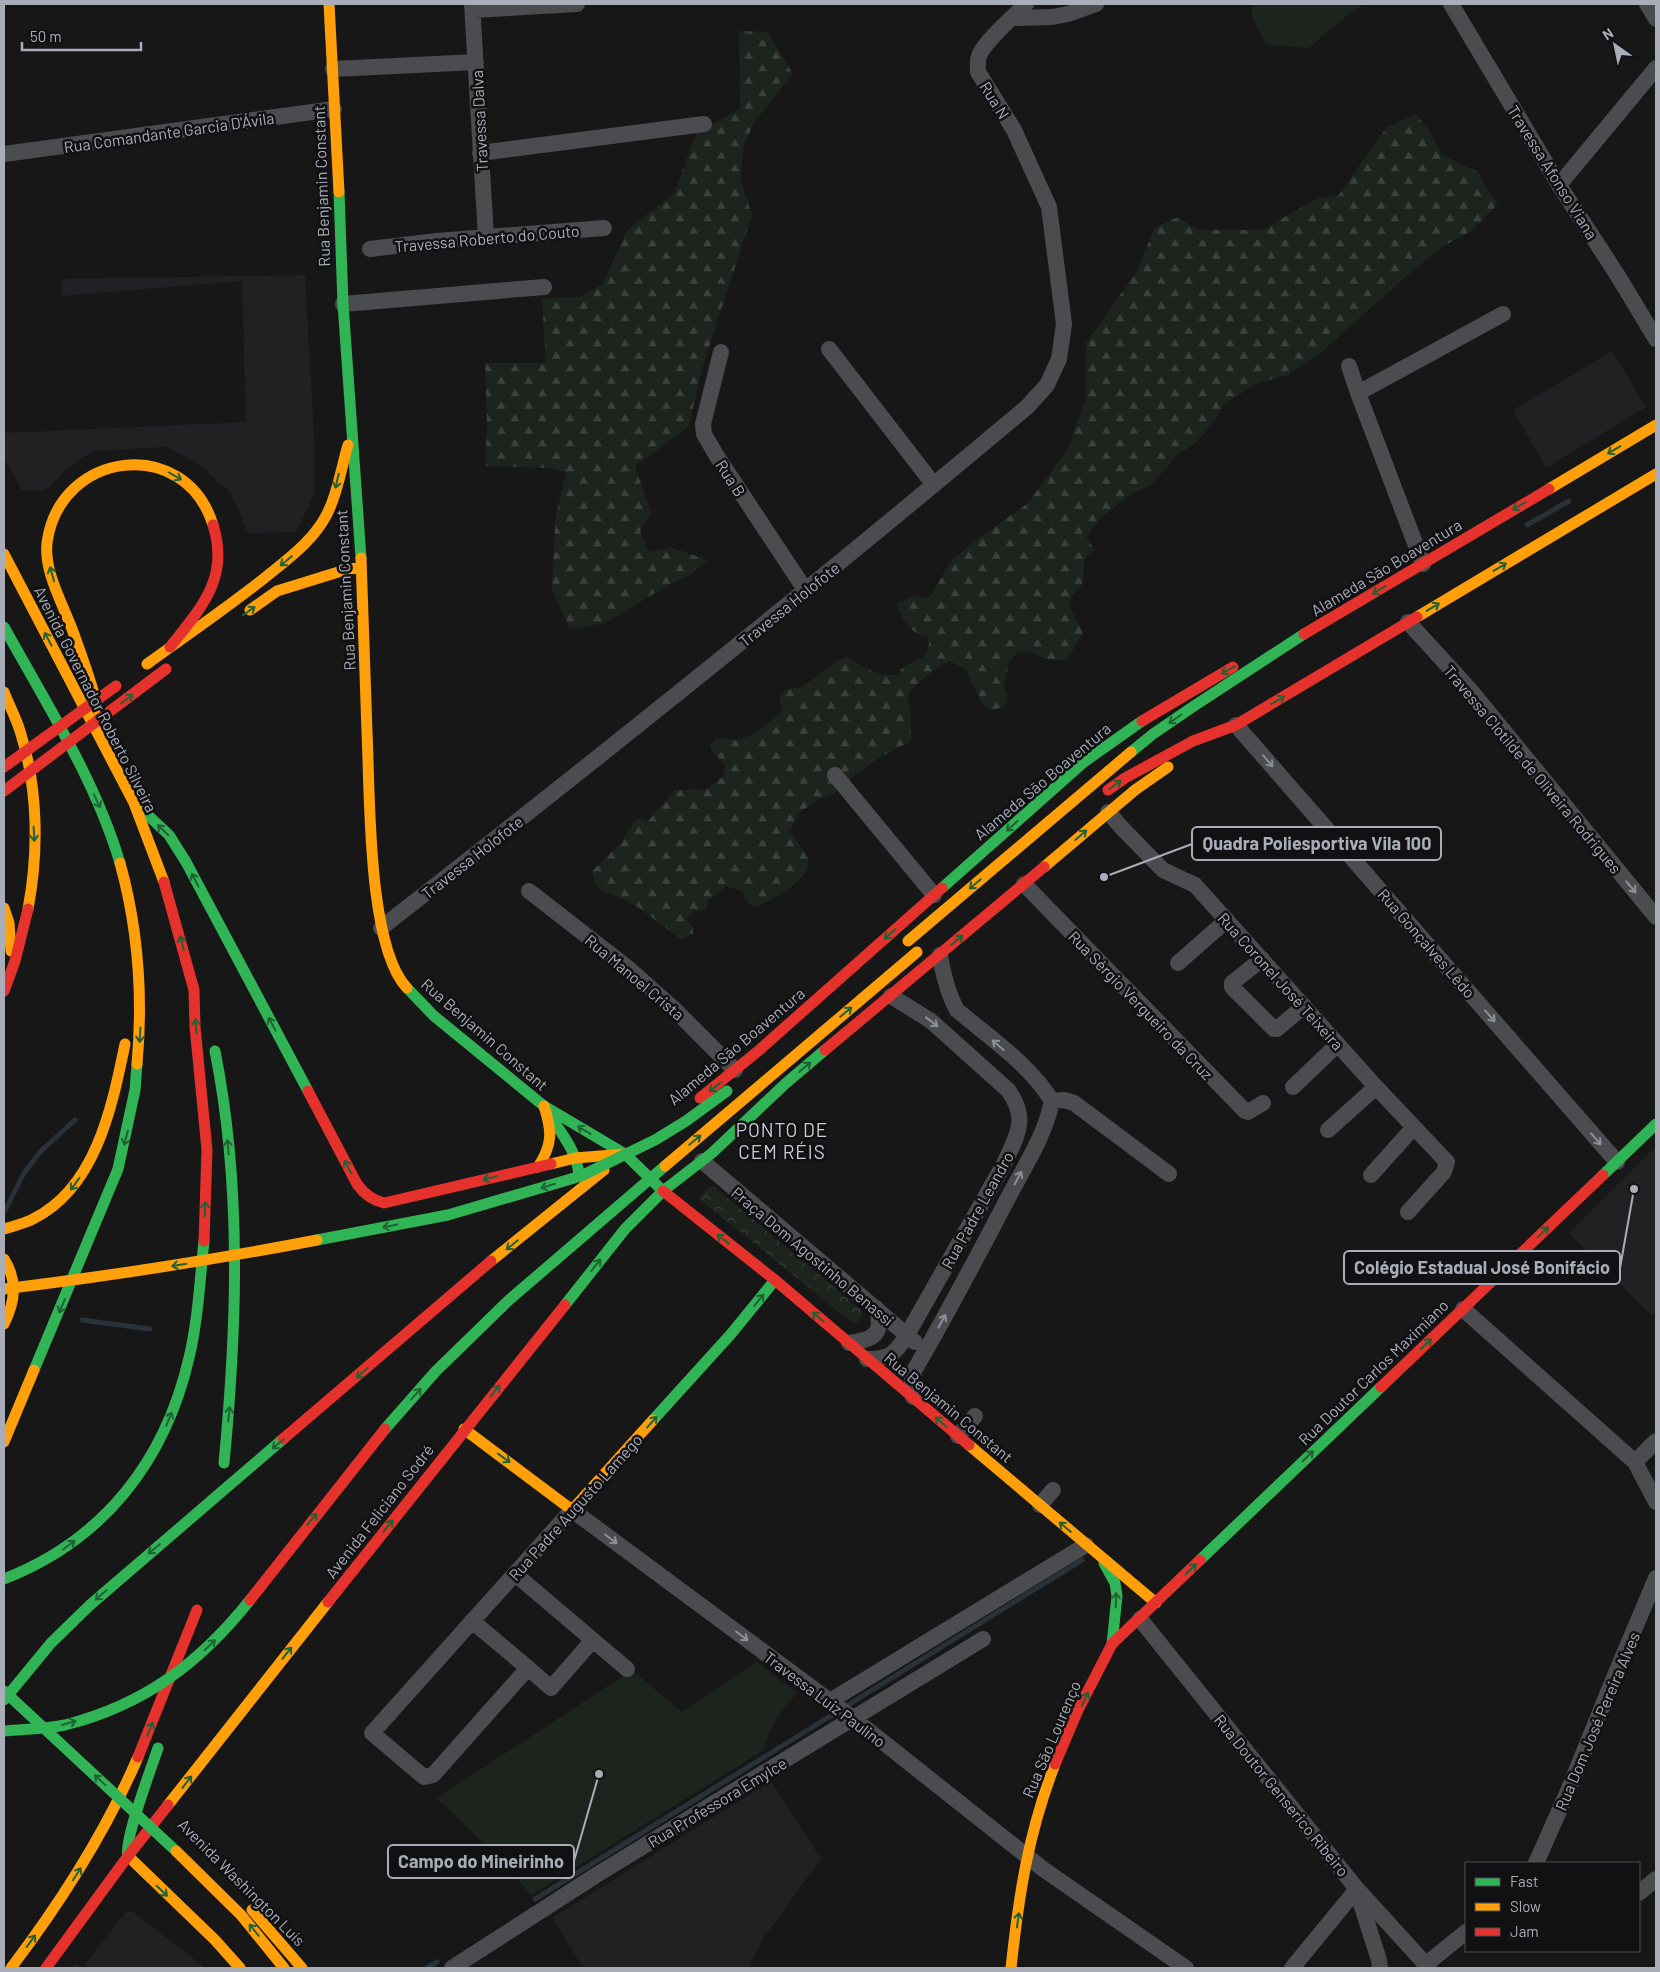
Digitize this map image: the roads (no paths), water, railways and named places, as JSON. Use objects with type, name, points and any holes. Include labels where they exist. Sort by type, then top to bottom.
[{"type":"main road","name":"Rua Benjamin Constant","points":[[329,4],[342,304],[360,539],[372,857],[381,928],[388,954],[402,983],[434,1016],[544,1106],[625,1154],[663,1191]]},
{"type":"main road","name":"Alameda São Boaventura","points":[[625,1154],[671,1121],[757,1052],[1084,762],[1108,744],[1179,697],[1264,650],[1288,644],[1656,425]]},
{"type":"main road","points":[[143,667],[254,587],[290,557],[319,526],[333,498],[341,464],[351,436]]},
{"type":"main road","points":[[107,750],[93,686],[50,572],[47,548],[50,529],[58,510],[73,489],[88,476],[108,467],[129,463],[154,466],[178,476],[199,495],[214,520],[219,548],[217,574],[204,603],[170,647]]},
{"type":"main road","points":[[775,1280],[663,1191],[702,1160],[785,1084],[1108,812],[1163,770],[1656,474]]},
{"type":"main road","points":[[319,526],[336,522]]},
{"type":"main road","points":[[348,524],[360,539]]},
{"type":"main road","name":"Avenida Governador Roberto Silveira","points":[[4,554],[134,802],[165,885],[194,990],[195,1027],[207,1150],[204,1238],[199,1297],[189,1358],[169,1422],[143,1470],[115,1505],[92,1527],[59,1552],[27,1570],[4,1579]]},
{"type":"main road","points":[[237,619],[276,591],[334,573],[360,568]]},
{"type":"main road","points":[[4,627],[52,712],[100,806],[130,900],[136,936],[141,1023],[136,1090],[118,1169],[4,1442]]},
{"type":"main road","points":[[904,945],[1105,773],[1154,734],[1288,644]]},
{"type":"main road","points":[[4,792],[170,667]]},
{"type":"main road","points":[[4,766],[123,681]]},
{"type":"main road","points":[[4,692],[21,734],[32,785],[35,852],[30,898],[22,938],[5,989]]},
{"type":"main road","points":[[1098,798],[1125,778],[1193,741],[1232,727]]},
{"type":"main road","points":[[134,802],[169,835],[186,862],[357,1184],[365,1194],[374,1200],[384,1203],[575,1158],[625,1154]]},
{"type":"main road","points":[[4,908],[11,954],[5,989]]},
{"type":"main road","points":[[4,1731],[63,1725],[102,1713],[147,1693],[194,1661],[229,1627],[385,1429],[436,1372],[524,1288],[920,949]]},
{"type":"main road","points":[[4,1229],[16,1227],[43,1214],[68,1194],[88,1167],[112,1104],[139,982]]},
{"type":"main road","points":[[194,990],[206,1018]]},
{"type":"main road","points":[[213,1043],[223,1096],[230,1160],[236,1278],[233,1358],[224,1463]]},
{"type":"main road","points":[[757,1052],[747,1066],[746,1071],[747,1079],[751,1084],[763,1090],[785,1084]]},
{"type":"main road","points":[[4,1289],[121,1274],[221,1258],[448,1215],[518,1195],[581,1176],[655,1140],[686,1121],[759,1066]]},
{"type":"main road","name":"Rua Benjamin Constant","points":[[544,1106],[575,1158],[580,1172],[576,1192]]},
{"type":"main road","points":[[538,1167],[547,1154],[550,1143],[550,1127],[544,1106]]},
{"type":"main road","name":"Rua Doutor Carlos Maximiano","points":[[1140,1619],[1656,1124]]},
{"type":"main road","points":[[4,1700],[51,1643],[138,1562],[316,1413],[497,1256],[625,1154]]},
{"type":"main road","name":"Avenida Feliciano Sodré","points":[[46,1968],[128,1856],[464,1429],[625,1229],[663,1191]]},
{"type":"main road","points":[[4,1259],[12,1271],[16,1287],[11,1312],[4,1324]]},
{"type":"main road","name":"Rua Benjamin Constant","points":[[775,1280],[1102,1559]]},
{"type":"main road","name":"Rua Padre Augusto Lamego","points":[[572,1510],[731,1334],[775,1280]]},
{"type":"main road","name":"Travessa Luiz Paulino","points":[[464,1429],[572,1510]]},
{"type":"main road","points":[[1102,1559],[1156,1602]]},
{"type":"main road","name":"Rua São Lourenço","points":[[1011,1968],[1026,1856],[1034,1826],[1060,1751],[1112,1644],[1117,1596],[1115,1583],[1102,1559]]},
{"type":"main road","points":[[11,1968],[55,1907],[103,1830],[138,1758],[197,1610],[172,1705]]},
{"type":"main road","name":"Rua São Lourenço","points":[[1112,1644],[1140,1619]]},
{"type":"main road","points":[[4,1691],[204,1877],[241,1915],[284,1968]]},
{"type":"main road","points":[[162,1738],[126,1851],[128,1856],[215,1940],[240,1968]]},
{"type":"main road","name":"Avenida Washington Luís","points":[[157,1820],[244,1902],[276,1936],[302,1968]]},
{"type":"street","points":[[473,7],[577,4]]},
{"type":"street","name":"Rua N","points":[[1026,4],[986,46],[980,55],[978,72],[1014,130],[1049,207]]},
{"type":"street","points":[[1013,18],[1060,15],[1096,4]]},
{"type":"street","name":"Travessa Afonso Viana","points":[[1451,4],[1559,185],[1656,339]]},
{"type":"street","points":[[1647,4],[1656,19]]},
{"type":"street","name":"Travessa Dalva","points":[[473,7],[486,238]]},
{"type":"street","points":[[333,68],[476,62]]},
{"type":"street","points":[[1559,185],[1656,68]]},
{"type":"street","name":"Rua Comandante Garcia D'Ávila","points":[[4,154],[334,109]]},
{"type":"street","points":[[480,153],[704,124]]},
{"type":"street","name":"Travessa Holofote","points":[[381,928],[608,750],[806,591],[1027,407],[1047,385],[1059,359],[1064,324],[1049,207]]},
{"type":"street","name":"Travessa Roberto do Couto","points":[[370,249],[437,241],[604,228]]},
{"type":"street","points":[[342,304],[544,287]]},
{"type":"street","points":[[1358,393],[1503,314]]},
{"type":"street","points":[[829,349],[934,485]]},
{"type":"street","name":"Rua B","points":[[721,352],[703,424],[704,434],[806,591]]},
{"type":"street","points":[[1349,366],[1423,564]]},
{"type":"street","name":"Travessa Clotilde de Oliveira Rodrigues","points":[[1408,622],[1472,692],[1656,917]]},
{"type":"street","name":"Rua Gonçalves Lêdo","points":[[1232,727],[1617,1162]]},
{"type":"street","points":[[835,775],[934,895]]},
{"type":"street","name":"Rua Coronel José Teixeira","points":[[1108,812],[1163,870],[1195,885],[1376,1087],[1447,1162],[1444,1172],[1408,1212]]},
{"type":"street","name":"Rua Sérgio Vergueiro da Cruz","points":[[1024,884],[1245,1111],[1248,1112],[1262,1104]]},
{"type":"street","name":"Rua Manoel Crista","points":[[529,890],[634,974],[674,1009],[735,1070]]},
{"type":"street","points":[[1178,963],[1227,920]]},
{"type":"street","points":[[940,955],[950,998],[957,1010],[1030,1072],[1042,1085],[1052,1101],[1064,1100],[1074,1103],[1169,1174]]},
{"type":"street","points":[[1262,958],[1232,983],[1232,987],[1274,1029],[1277,1029],[1304,1006]]},
{"type":"street","name":"Rua Padre Leandro","points":[[867,1359],[882,1359],[891,1355],[907,1336],[1004,1164],[1016,1137],[1020,1120],[1017,1103],[1008,1090],[931,1021],[891,996]]},
{"type":"street","points":[[1293,1088],[1338,1044]]},
{"type":"street","points":[[1328,1130],[1376,1087]]},
{"type":"street","name":"Rua Padre Leandro","points":[[913,1397],[912,1378],[1039,1138],[1049,1116],[1052,1101]]},
{"type":"street","points":[[1371,1175],[1414,1127]]},
{"type":"street","name":"Praça Dom Agostinho Benassi","points":[[702,1160],[926,1351]]},
{"type":"street","points":[[849,1343],[873,1337],[880,1328],[880,1320],[876,1308]]},
{"type":"street","points":[[1462,1309],[1635,1462],[1656,1502]]},
{"type":"street","points":[[958,1436],[975,1416]]},
{"type":"street","points":[[1635,1462],[1656,1441]]},
{"type":"street","points":[[1040,1505],[1053,1490]]},
{"type":"street","name":"Rua Padre Augusto Lamego","points":[[528,1668],[434,1775],[424,1777],[372,1733],[572,1510]]},
{"type":"street","name":"Travessa Luiz Paulino","points":[[572,1510],[854,1719],[1043,1869],[1186,1968]]},
{"type":"street","points":[[830,1702],[1086,1545]]},
{"type":"street","points":[[515,1574],[627,1669]]},
{"type":"street","name":"Rua Dom José Pereira Alves","points":[[1536,1862],[1568,1791],[1656,1578]]},
{"type":"street","name":"Rua Doutor Genserico Ribeiro","points":[[1140,1619],[1357,1889],[1427,1966]]},
{"type":"street","points":[[472,1621],[550,1688],[593,1640]]},
{"type":"street","name":"Rua Professora Emylce","points":[[452,1968],[598,1874],[984,1639]]},
{"type":"street","points":[[1640,1892],[1656,1879]]},
{"type":"street","points":[[1292,1968],[1357,1889]]},
{"type":"street","points":[[1357,1889],[1380,1968]]},
{"type":"street","points":[[1427,1966],[1465,1933]]},
{"type":"waterway","points":[[1527,525],[1569,501]]},
{"type":"waterway","points":[[5,1211],[24,1173],[41,1151],[75,1120]]},
{"type":"waterway","points":[[82,1320],[150,1329]]},
{"type":"waterway","points":[[535,1899],[1082,1560]]},
{"type":"waterway","points":[[427,1968],[437,1962]]},
{"type":"place","name":"Quadra Poliesportiva Vila 100","points":[[1104,877]]},
{"type":"place","name":"Colégio Estadual José Bonifácio","points":[[1634,1189]]},
{"type":"place","name":"Campo do Mineirinho","points":[[599,1774]]},
{"type":"district","name":"PONTO DE CEM RÉIS","points":[[782,1140]]}]
